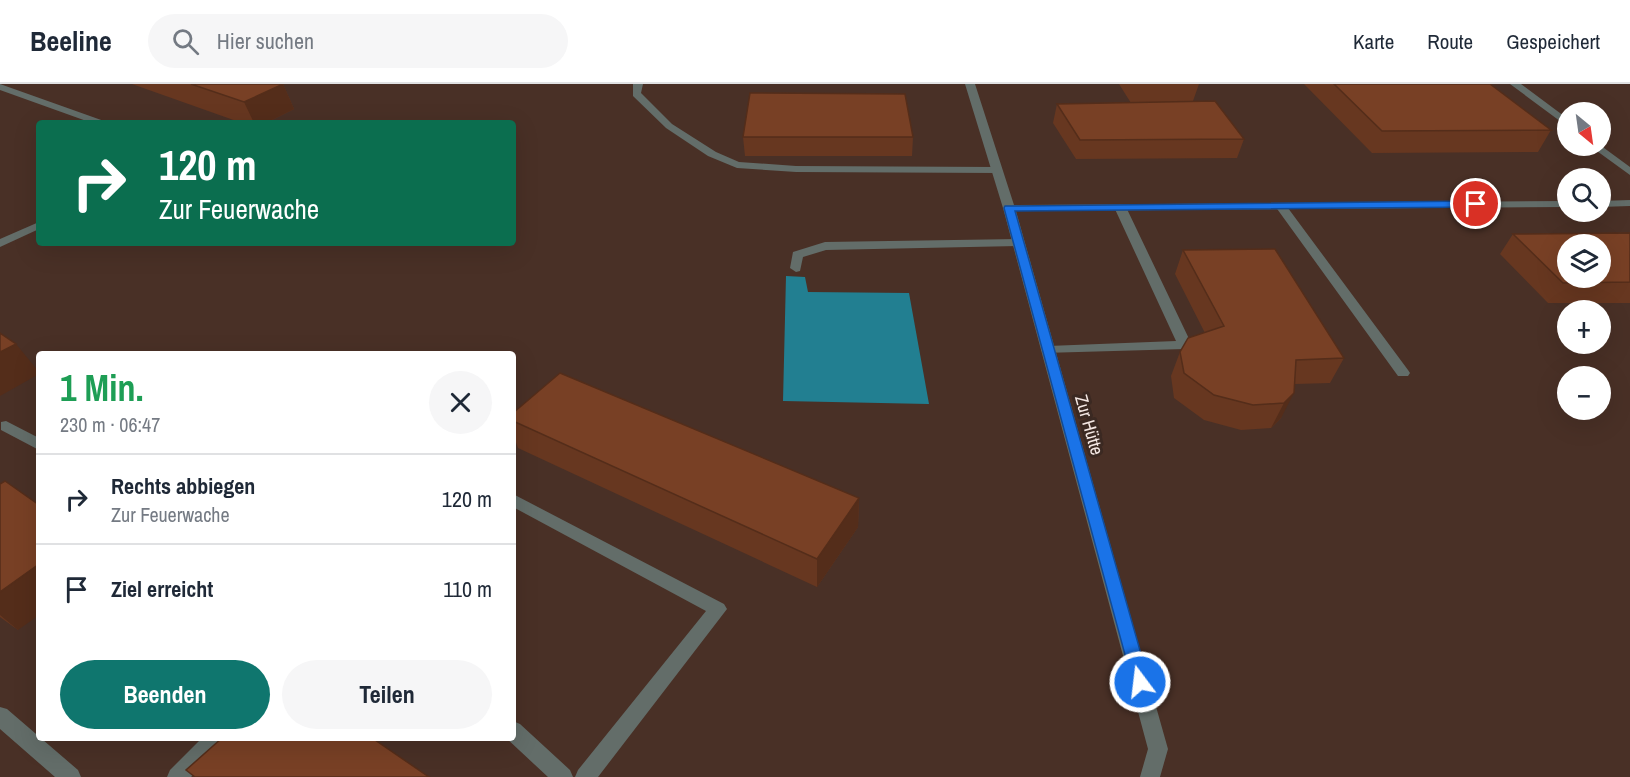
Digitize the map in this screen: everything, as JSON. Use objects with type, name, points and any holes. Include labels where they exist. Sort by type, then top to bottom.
[{"type":"street","points":[[638,84],[636,93],[669,126],[712,154],[737,165],[796,169],[997,170]]},
{"type":"street","name":"Zur Hütte","points":[[970,84],[1009,208],[1158,749],[1150,777]]},
{"type":"street","points":[[1515,84],[1557,116]]},
{"type":"street","points":[[0,87],[93,120]]},
{"type":"street","points":[[1608,156],[1630,172]]},
{"type":"street","points":[[1611,204],[1630,203]]},
{"type":"street","points":[[1009,208],[1557,204]]},
{"type":"street","points":[[1281,206],[1403,373]]},
{"type":"street","points":[[1048,350],[1185,345],[1120,207]]},
{"type":"street","points":[[0,243],[36,226]]},
{"type":"street","points":[[796,268],[797,255],[825,246],[1018,243]]},
{"type":"street","points":[[6,426],[36,442]]},
{"type":"street","points":[[516,502],[718,609],[585,777]]},
{"type":"street","points":[[0,716],[71,777]]},
{"type":"street","points":[[516,734],[563,777]]},
{"type":"street","points":[[177,777],[213,741]]},
{"type":"shaded area","points":[[0,84],[1630,84],[1630,777],[0,777]]},
{"type":"water","points":[[786,276],[805,277],[808,292],[909,293],[929,404],[783,401]]},
{"type":"building","points":[[191,84],[283,84],[244,102]]},
{"type":"building","points":[[1334,84],[1490,84],[1551,130],[1382,131]]},
{"type":"building","points":[[750,93],[905,94],[913,137],[743,137]]},
{"type":"building","points":[[1215,101],[1244,139],[1080,140],[1057,104]]},
{"type":"building","points":[[1630,233],[1630,282],[1611,282],[1611,234],[1557,234],[1557,277],[1513,234]]},
{"type":"building","points":[[1275,249],[1344,358],[1296,360],[1294,393],[1284,403],[1253,405],[1214,395],[1184,373],[1180,352],[1188,338],[1224,326],[1183,250]]},
{"type":"building","points":[[0,333],[16,344],[0,352]]},
{"type":"building","points":[[560,373],[859,498],[817,559],[516,422],[516,410]]},
{"type":"building","points":[[5,481],[36,503],[36,566],[0,592],[0,484]]},
{"type":"building","points":[[219,741],[376,741],[429,777],[195,777],[186,770]]},
{"type":"route","points":[[1140,682],[1009,208],[1476,204]]}]
